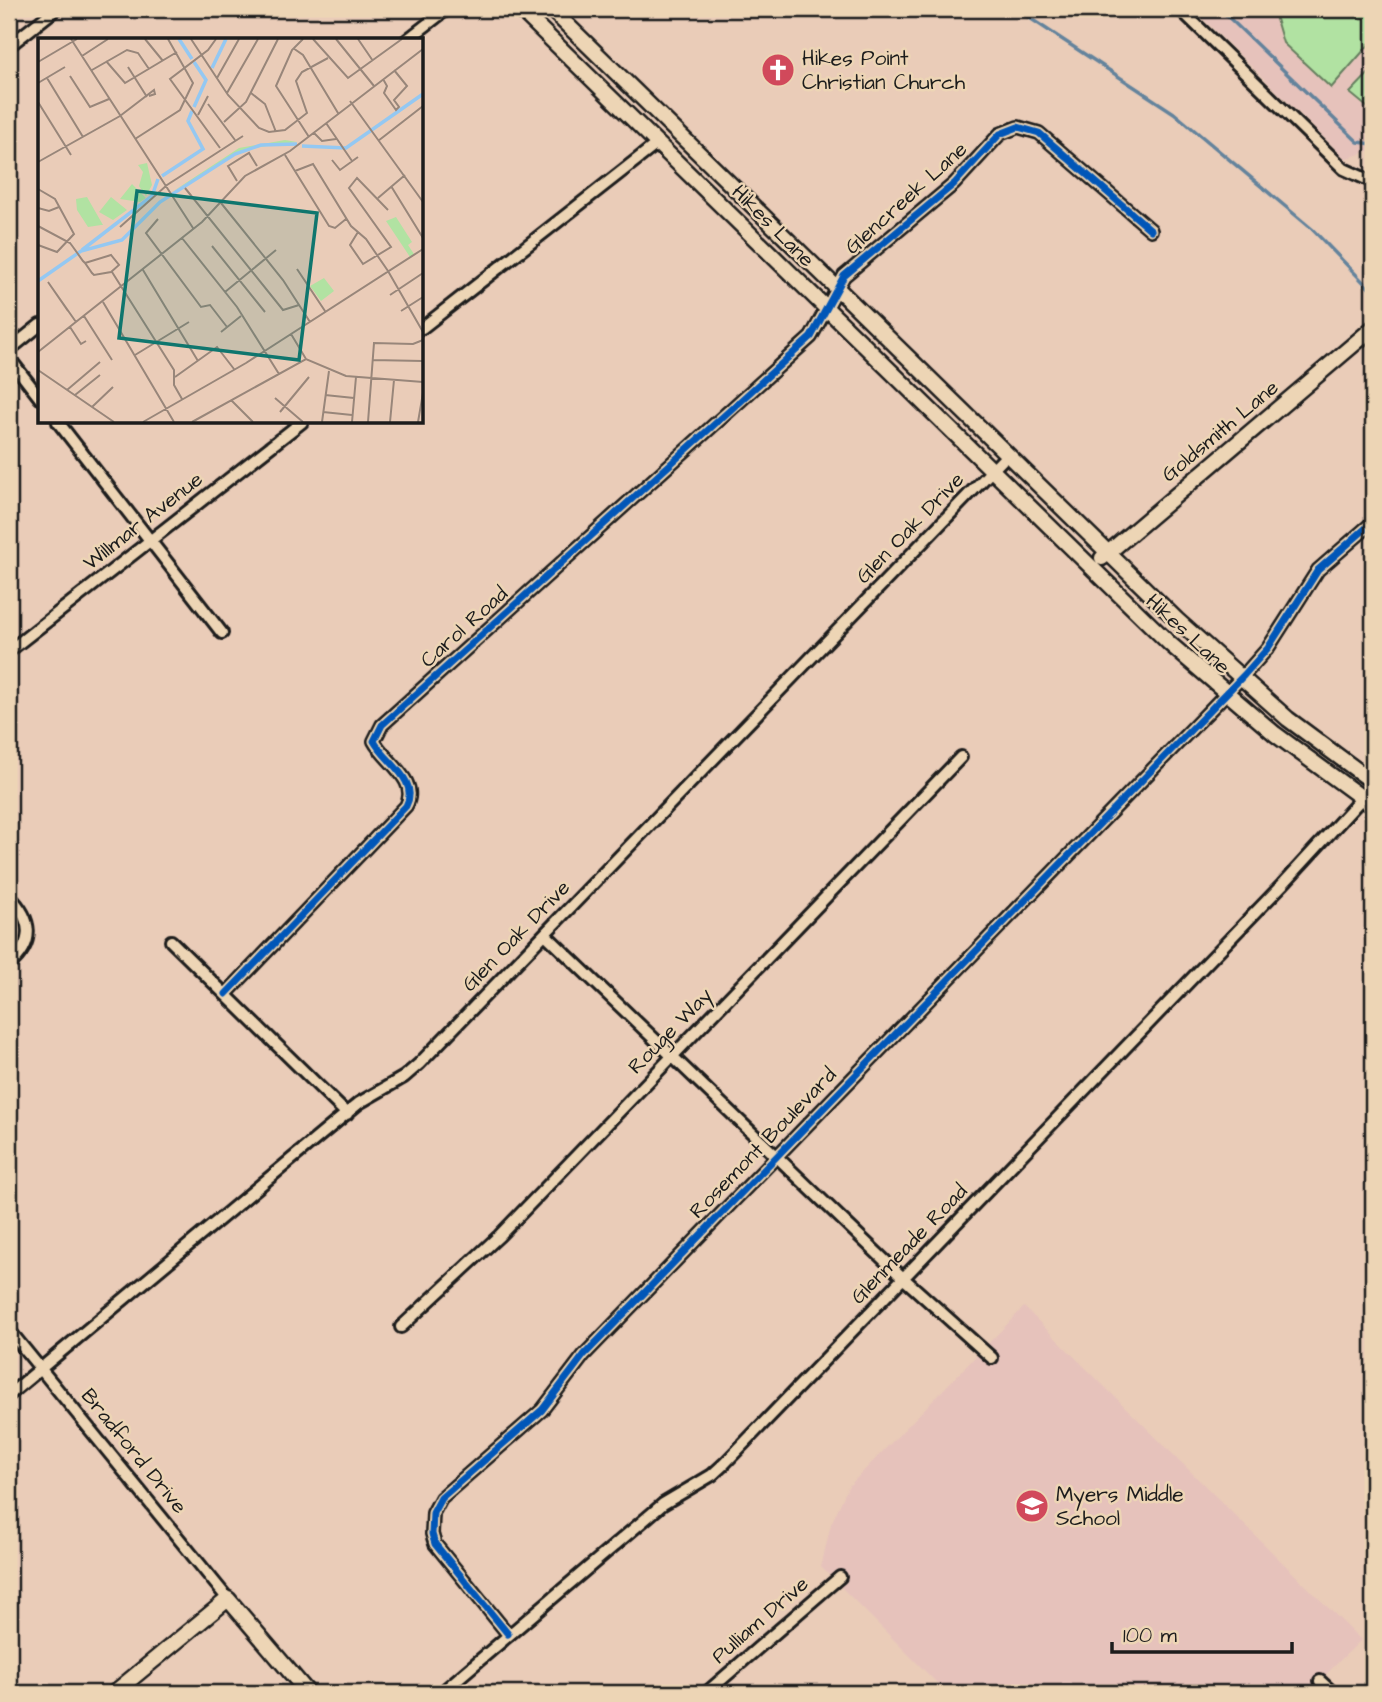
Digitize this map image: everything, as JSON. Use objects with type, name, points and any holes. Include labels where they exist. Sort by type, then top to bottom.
[{"type":"main road","name":"Hikes Lane","points":[[520,9],[1170,644],[1224,692],[1368,803]]},
{"type":"main road","name":"Hikes Lane","points":[[551,9],[1240,679],[1373,784]]},
{"type":"main road","name":"Goldsmith Lane","points":[[1093,566],[1373,328]]},
{"type":"main road","points":[[114,1693],[228,1599],[308,1693]]},
{"type":"street","points":[[9,46],[56,9]]},
{"type":"street","points":[[410,38],[447,9]]},
{"type":"street","points":[[1180,9],[1328,155],[1344,169],[1373,182]]},
{"type":"street","name":"Glencreek Lane","points":[[828,309],[844,276],[954,184],[1000,134],[1018,127],[1032,129],[1045,137],[1151,230]]},
{"type":"street","points":[[424,326],[658,143]]},
{"type":"street","name":"Carol Road","points":[[226,994],[406,806],[410,799],[409,786],[374,741],[382,725],[811,338],[828,309]]},
{"type":"street","points":[[9,350],[38,327]]},
{"type":"street","points":[[9,358],[38,395]]},
{"type":"street","points":[[60,424],[222,633]]},
{"type":"street","name":"Willmar Avenue","points":[[9,651],[299,424]]},
{"type":"street","name":"Glen Oak Drive","points":[[9,1395],[347,1114],[418,1064],[1007,455]]},
{"type":"street","name":"Rosemont Boulevard","points":[[508,1634],[435,1544],[431,1521],[436,1505],[542,1410],[584,1355],[1224,692],[1240,679],[1268,648],[1318,570],[1373,522]]},
{"type":"street","name":"Rouge Way","points":[[401,1327],[490,1245],[961,757]]},
{"type":"street","name":"Glenmeade Road","points":[[441,1693],[663,1504],[712,1475],[902,1277],[1368,803],[1373,784]]},
{"type":"street","points":[[9,896],[27,919],[29,931],[23,951],[9,965]]},
{"type":"street","points":[[545,934],[902,1277],[992,1358]]},
{"type":"street","points":[[171,941],[347,1114]]},
{"type":"street","name":"Bradford Drive","points":[[9,1330],[228,1599]]},
{"type":"street","name":"Pulliam Drive","points":[[706,1693],[840,1577]]},
{"type":"street","points":[[1320,1681],[1333,1693]]},
{"type":"shaded area","points":[[1193,9],[1373,9],[1373,149],[1346,159]]},
{"type":"shaded area","name":"Myers Middle School","points":[[1024,1307],[1361,1640],[1307,1693],[947,1693],[821,1567],[831,1524],[848,1487]]},
{"type":"green space","points":[[1273,9],[1373,9],[1373,40],[1331,88],[1283,43]]},
{"type":"green space","points":[[1373,69],[1373,112],[1350,93]]},
{"type":"waterway","points":[[1016,9],[1174,113],[1312,229],[1373,292]]},
{"type":"waterway","points":[[1220,9],[1358,142],[1373,144]]},
{"type":"cycle path","points":[[226,994],[406,806],[409,797],[405,780],[374,741],[382,725],[811,337],[844,276],[954,184],[1000,134],[1018,127],[1039,133],[1151,230]]},
{"type":"cycle path","points":[[508,1634],[435,1544],[432,1534],[433,1513],[441,1498],[542,1410],[584,1355],[1244,675],[1268,648],[1318,570],[1373,522]]},
{"type":"place","name":"Hikes Point Christian Church","points":[[778,70]]},
{"type":"place","name":"Myers Middle School","points":[[1032,1506]]}]
